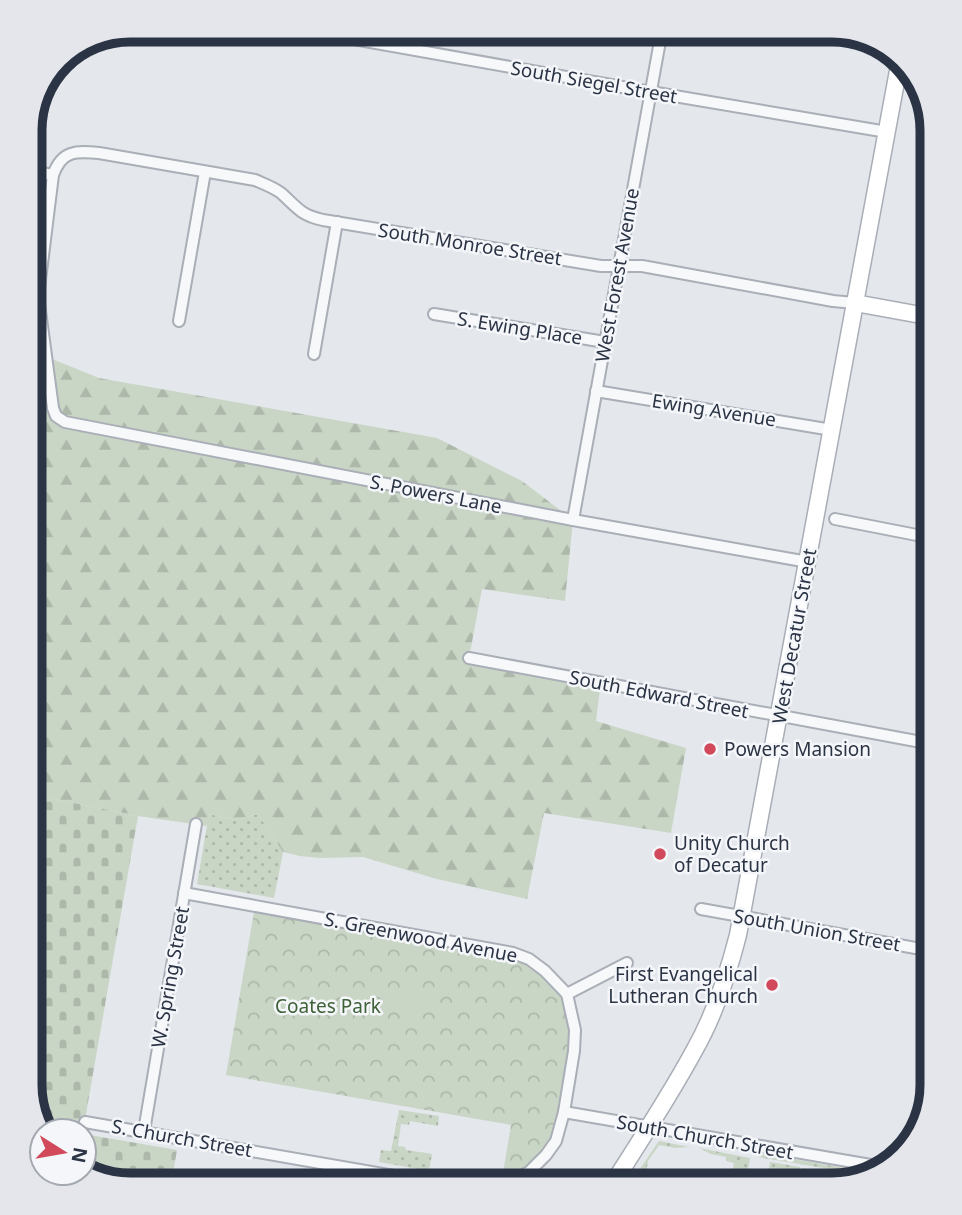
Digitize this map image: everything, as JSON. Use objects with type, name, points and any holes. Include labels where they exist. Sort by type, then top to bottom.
[{"type":"street","name":"South Siegel Street","points":[[370,42],[887,132]]},
{"type":"street","name":"West Forest Avenue","points":[[573,520],[660,42]]},
{"type":"street","name":"West Decatur Street","points":[[620,1173],[695,1049],[728,970],[743,918],[898,72]]},
{"type":"street","name":"South Monroe Street","points":[[53,175],[61,159],[68,154],[82,152],[255,180],[269,185],[309,217],[601,266],[642,266],[920,315]]},
{"type":"street","points":[[178,321],[205,172]]},
{"type":"street","points":[[42,173],[53,175]]},
{"type":"street","name":"S. Powers Lane","points":[[42,264],[53,175]]},
{"type":"street","points":[[314,354],[337,222]]},
{"type":"street","name":"S. Ewing Place","points":[[435,314],[605,342]]},
{"type":"street","name":"S. Powers Lane","points":[[42,328],[52,408],[56,416],[65,422],[573,520],[808,562]]},
{"type":"street","name":"Ewing Avenue","points":[[596,391],[832,430]]},
{"type":"street","points":[[835,519],[920,536]]},
{"type":"street","name":"South Edward Street","points":[[469,658],[920,742]]},
{"type":"street","name":"W. Spring Street","points":[[144,1131],[196,824]]},
{"type":"street","name":"S. Greenwood Avenue","points":[[184,893],[513,953],[529,959],[545,971],[567,995]]},
{"type":"street","name":"South Union Street","points":[[701,909],[920,949]]},
{"type":"street","points":[[527,1173],[556,1141],[564,1112],[575,1030],[567,995],[627,963]]},
{"type":"street","name":"South Church Street","points":[[564,1112],[871,1164]]},
{"type":"street","name":"S. Church Street","points":[[98,1124],[379,1173]]},
{"type":"green space","points":[[42,355],[99,378],[437,438],[522,481],[573,520],[565,601],[482,589],[469,658],[600,689],[596,721],[686,748],[671,833],[544,813],[527,899],[437,879],[363,857],[319,858],[283,852],[258,814],[236,820],[209,814],[207,826],[138,816],[42,796]]},
{"type":"green space","points":[[42,796],[138,816],[85,1117],[48,1117],[42,1085]]},
{"type":"green space","points":[[209,814],[236,820],[258,814],[283,852],[274,898],[197,884]]},
{"type":"green space","name":"Coates Park","points":[[255,906],[513,953],[567,994],[575,1030],[561,1124],[546,1155],[519,1173],[503,1173],[511,1125],[226,1075]]},
{"type":"green space","points":[[395,989],[427,994],[424,1013],[392,1008]]},
{"type":"green space","points":[[399,1110],[439,1116],[438,1126],[410,1121],[409,1125],[401,1124],[398,1146],[432,1154],[429,1171],[379,1162],[381,1150],[391,1151]]},
{"type":"green space","points":[[98,1136],[177,1150],[173,1173],[107,1170],[98,1167]]},
{"type":"green space","points":[[659,1141],[689,1147],[659,1145],[648,1161],[646,1173],[637,1173]]},
{"type":"green space","points":[[699,1148],[750,1158],[748,1170],[732,1173],[734,1163],[726,1161],[726,1157]]},
{"type":"green space","points":[[764,1154],[854,1170],[844,1172],[758,1157]]},
{"type":"green space","points":[[770,1162],[800,1167],[799,1173],[768,1173]]},
{"type":"green space","points":[[803,1168],[833,1173],[832,1173],[802,1173]]},
{"type":"place","name":"Powers Mansion","points":[[710,749]]},
{"type":"place","name":"Unity Church of Decatur","points":[[660,854]]},
{"type":"place","name":"First Evangelical Lutheran Church","points":[[772,985]]}]
